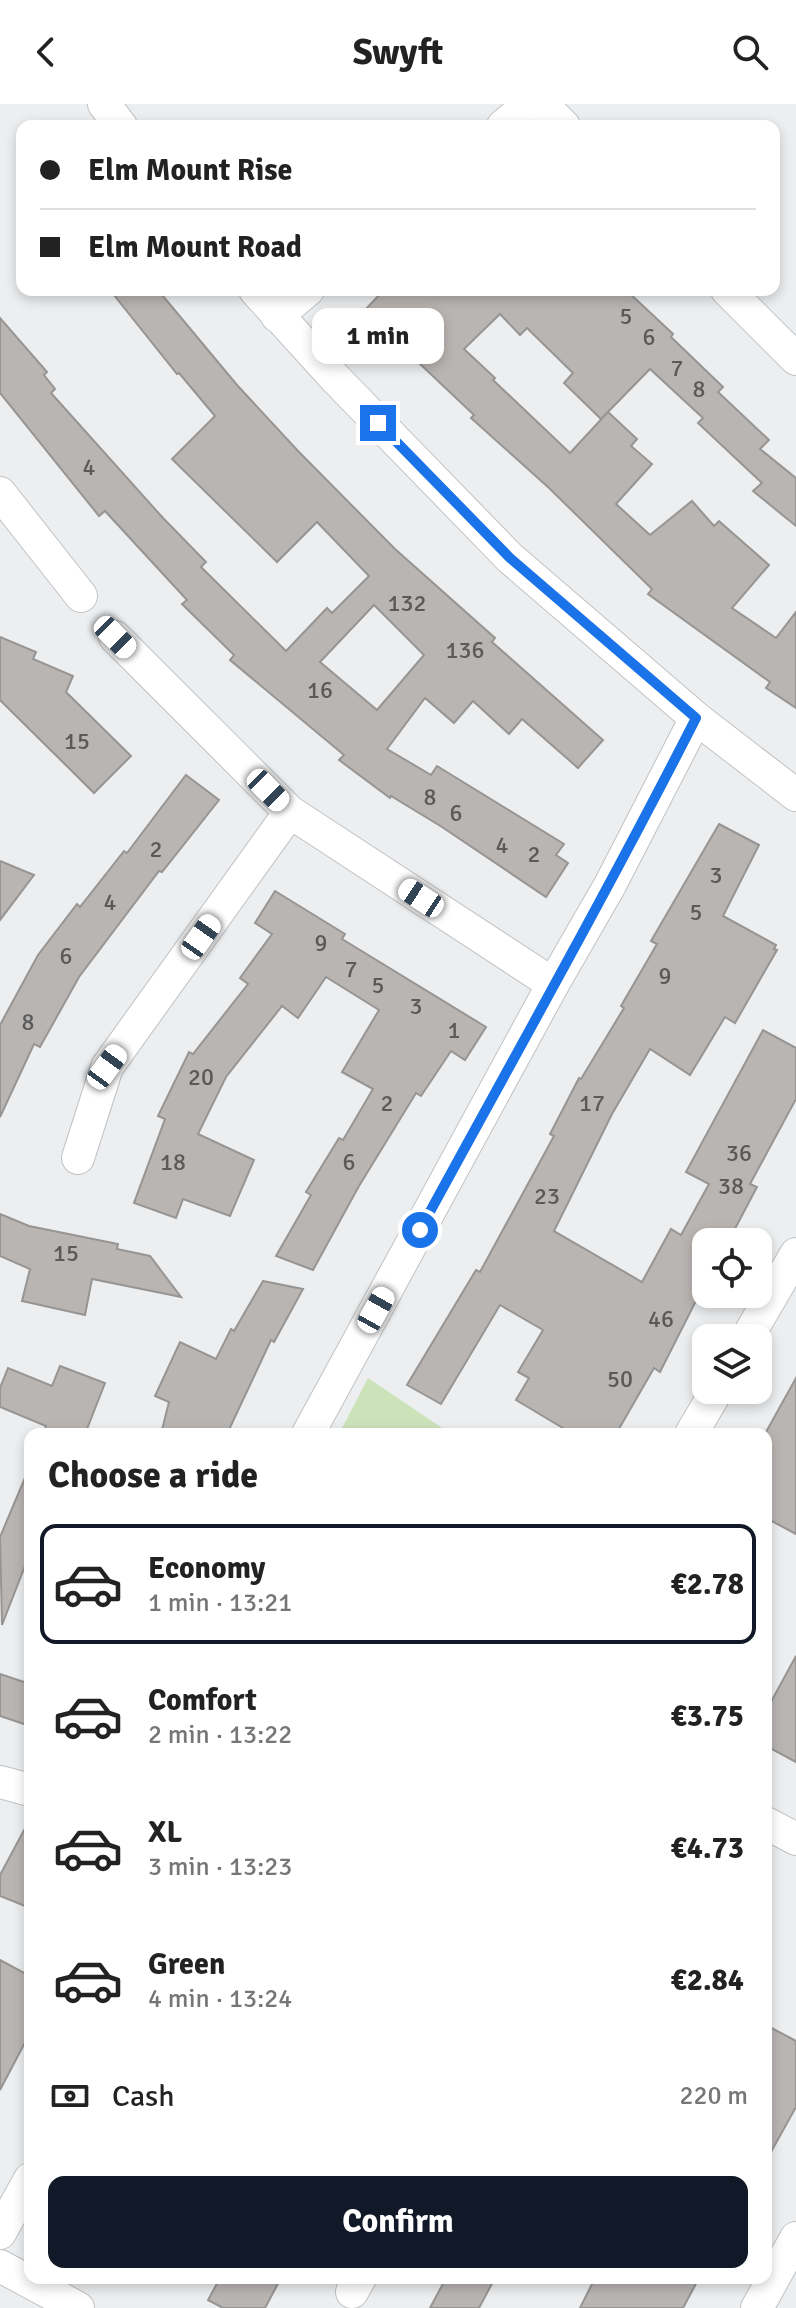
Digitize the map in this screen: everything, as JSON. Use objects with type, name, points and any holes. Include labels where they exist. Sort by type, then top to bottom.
[{"type":"street","points":[[104,104],[116,120]]},
{"type":"street","points":[[510,120],[529,104]]},
{"type":"street","points":[[542,104],[558,120]]},
{"type":"street","points":[[260,296],[510,558],[696,718],[796,795]]},
{"type":"street","points":[[277,316],[301,296]]},
{"type":"street","points":[[733,296],[796,359]]},
{"type":"street","points":[[0,493],[81,596]]},
{"type":"street","points":[[115,637],[290,812],[553,984]]},
{"type":"street","points":[[311,1428],[610,885],[696,718]]},
{"type":"street","points":[[78,1158],[107,1067],[290,812]]},
{"type":"street","points":[[755,1324],[796,1254]]},
{"type":"street","points":[[695,1428],[709,1404]]},
{"type":"street","points":[[0,1782],[24,1788]]},
{"type":"street","points":[[772,1826],[796,1839]]},
{"type":"street","points":[[0,2233],[24,2190]]},
{"type":"street","points":[[772,2281],[796,2238]]},
{"type":"street","points":[[0,2266],[24,2279]]},
{"type":"street","points":[[33,2284],[78,2308]]},
{"type":"street","points":[[757,2308],[770,2284]]},
{"type":"green space","points":[[368,1378],[442,1428],[342,1428]]},
{"type":"building","points":[[115,296],[163,296],[237,385],[395,549],[495,638],[492,642],[603,740],[578,768],[522,719],[509,734],[473,701],[454,723],[425,698],[387,749],[431,775],[437,766],[564,844],[556,855],[568,863],[546,897],[442,827],[390,798],[339,760],[344,755],[230,660],[234,655],[182,604],[187,600],[105,511],[99,516],[0,393],[0,318],[47,372],[44,375],[55,389],[51,393],[206,562],[201,567],[286,651],[327,608],[332,613],[369,576],[317,522],[277,562],[172,459],[215,416]],"holes":[[[374,605],[424,655],[377,710],[320,662]]]},
{"type":"building","points":[[378,296],[632,296],[723,387],[718,392],[769,440],[760,449],[796,478],[796,526],[753,491],[762,483],[698,423],[703,418],[650,369],[601,419],[564,383],[573,373],[527,328],[520,335],[500,314],[464,349],[570,453],[608,412],[637,439],[631,446],[652,464],[616,504],[650,535],[692,501],[714,526],[719,521],[769,565],[732,608],[776,638],[796,612],[796,708],[766,688],[770,682],[648,594],[652,589],[549,488],[471,418],[474,415],[364,311]]},
{"type":"building","points":[[0,637],[36,652],[33,659],[73,676],[66,692],[131,756],[94,793],[0,700]]},
{"type":"building","points":[[186,775],[219,800],[162,872],[159,871],[79,977],[40,1047],[34,1044],[0,1117],[0,1025],[38,955],[77,904],[80,907],[124,851],[127,853]]},
{"type":"building","points":[[719,824],[759,845],[723,916],[776,945],[774,949],[777,950],[735,1023],[725,1017],[690,1075],[650,1049],[612,1114],[554,1231],[642,1282],[671,1229],[681,1235],[709,1184],[686,1172],[763,1030],[796,1048],[796,1099],[750,1184],[757,1187],[735,1228],[692,1228],[692,1308],[660,1372],[654,1368],[619,1428],[563,1428],[516,1400],[529,1378],[518,1372],[543,1330],[500,1305],[441,1404],[407,1385],[476,1270],[480,1272],[554,1136],[550,1134],[579,1078],[624,1008],[621,1006],[657,944],[651,941]]},
{"type":"building","points":[[0,861],[34,875],[0,920]]},
{"type":"building","points":[[275,891],[345,934],[342,939],[486,1027],[465,1060],[451,1051],[421,1096],[416,1093],[359,1186],[313,1270],[276,1256],[311,1195],[306,1192],[339,1138],[343,1140],[373,1089],[342,1072],[379,1010],[326,977],[298,1018],[282,1006],[226,1077],[198,1134],[254,1160],[230,1216],[183,1199],[176,1218],[134,1203],[165,1119],[158,1116],[189,1052],[193,1054],[248,984],[240,978],[272,934],[255,923]]},
{"type":"building","points":[[0,1214],[29,1226],[118,1244],[117,1249],[150,1256],[181,1297],[92,1279],[85,1315],[22,1301],[30,1269],[0,1256]]},
{"type":"building","points":[[263,1281],[303,1289],[274,1342],[271,1340],[230,1428],[162,1428],[169,1402],[155,1396],[180,1342],[216,1359],[231,1329],[234,1331]]},
{"type":"building","points":[[60,1366],[105,1383],[87,1428],[45,1428],[0,1407],[0,1388],[8,1368],[52,1386]]},
{"type":"building","points":[[796,1378],[796,1534],[772,1521],[772,1428],[768,1428]]},
{"type":"building","points":[[24,1480],[24,1568],[2,1625],[0,1537]]},
{"type":"building","points":[[796,1656],[796,1762],[772,1749],[772,1700]]},
{"type":"building","points":[[0,1674],[24,1682],[24,1724],[0,1716]]},
{"type":"building","points":[[24,1830],[24,1906],[0,1896],[0,1875]]},
{"type":"building","points":[[0,1960],[24,1973],[24,2044],[0,2090]]},
{"type":"building","points":[[772,2028],[796,2041],[796,2107],[772,2150]]},
{"type":"building","points":[[217,2284],[278,2284],[265,2308],[223,2308],[208,2300]]},
{"type":"building","points":[[443,2284],[492,2284],[479,2308],[430,2308]]},
{"type":"building","points":[[592,2284],[696,2284],[683,2308],[580,2308]]},
{"type":"route","points":[[378,423],[510,558],[696,718],[610,885],[420,1230]]}]
